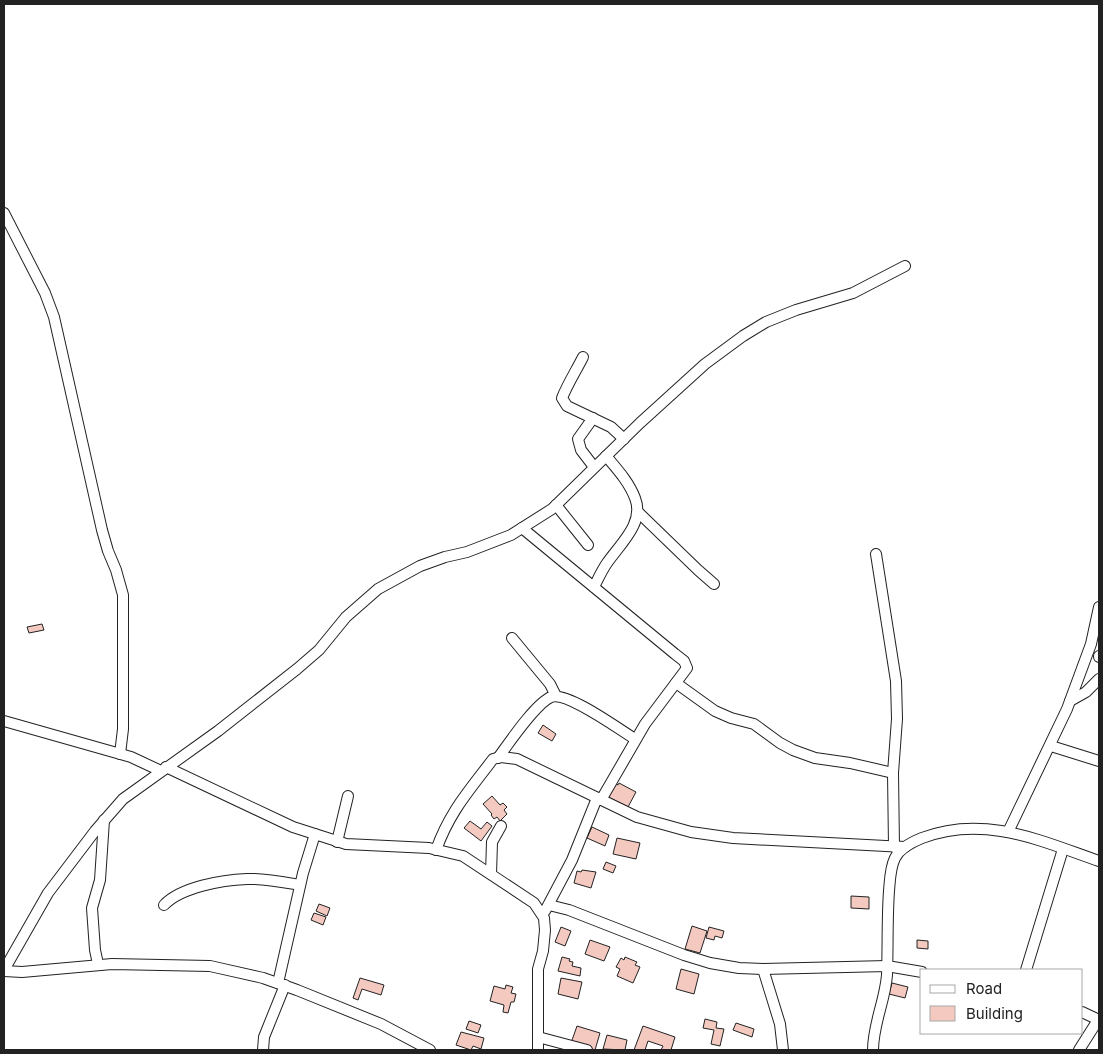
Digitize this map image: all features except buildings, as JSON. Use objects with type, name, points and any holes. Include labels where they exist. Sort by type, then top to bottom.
[{"type":"street","points":[[4,214],[45,293],[54,318],[102,530],[123,595],[123,729],[120,754]]},
{"type":"street","points":[[430,1050],[372,1020],[281,984],[210,966],[98,964],[22,972],[4,971],[48,893],[104,820],[123,799],[218,731],[298,669],[319,650],[346,617],[378,589],[420,566],[511,535],[556,505],[705,364],[766,322],[796,310],[853,293],[905,266]]},
{"type":"street","points":[[583,357],[562,398],[567,406],[611,427],[624,439]]},
{"type":"street","points":[[593,418],[578,439],[581,450],[594,468]]},
{"type":"street","points":[[594,587],[606,564],[627,538],[638,512],[636,499],[630,486],[606,456]]},
{"type":"street","points":[[556,505],[588,545]]},
{"type":"street","points":[[638,512],[714,584]]},
{"type":"street","points":[[522,528],[684,661],[687,668],[665,695],[635,739],[599,799],[572,860],[542,916]]},
{"type":"street","points":[[876,554],[896,681],[897,719],[892,774],[894,846]]},
{"type":"street","points":[[1008,832],[1051,746],[1070,701],[1091,644],[1099,606]]},
{"type":"street","points":[[512,638],[550,684],[556,696]]},
{"type":"street","points":[[1070,701],[1086,692],[1099,678]]},
{"type":"street","points":[[676,683],[715,711],[731,718],[754,724],[793,750],[815,758],[850,763],[892,774]]},
{"type":"street","points":[[498,758],[544,701],[552,696],[565,698],[585,707],[635,739]]},
{"type":"street","points":[[4,721],[120,754],[163,769],[286,823],[337,842],[436,850],[463,856],[534,903],[542,916],[545,930],[543,951],[538,969],[538,1050]]},
{"type":"street","points":[[1051,746],[1099,761]]},
{"type":"street","points":[[436,850],[444,828],[457,805],[493,759],[509,757],[517,759],[637,817],[691,832],[733,838],[905,847]]},
{"type":"street","points":[[337,842],[348,796]]},
{"type":"street","points":[[98,964],[92,908],[100,880],[104,820]]},
{"type":"street","points":[[491,874],[492,842],[502,826]]},
{"type":"street","points":[[873,1050],[887,978],[890,871],[895,858],[905,847],[931,834],[957,828],[980,828],[1008,832],[1099,861]]},
{"type":"street","points":[[263,1050],[264,1037],[281,984],[300,885],[315,834]]},
{"type":"street","points":[[1026,969],[1063,849]]},
{"type":"street","points":[[164,905],[171,898],[182,892],[220,882],[248,879],[300,885]]},
{"type":"street","points":[[549,906],[569,910],[684,955],[710,963],[739,968],[763,969],[887,966],[920,972]]},
{"type":"street","points":[[763,969],[780,1024],[784,1050]]},
{"type":"street","points":[[1078,1050],[1099,1020],[1083,1012]]},
{"type":"street","points":[[538,1037],[587,1050]]}]
